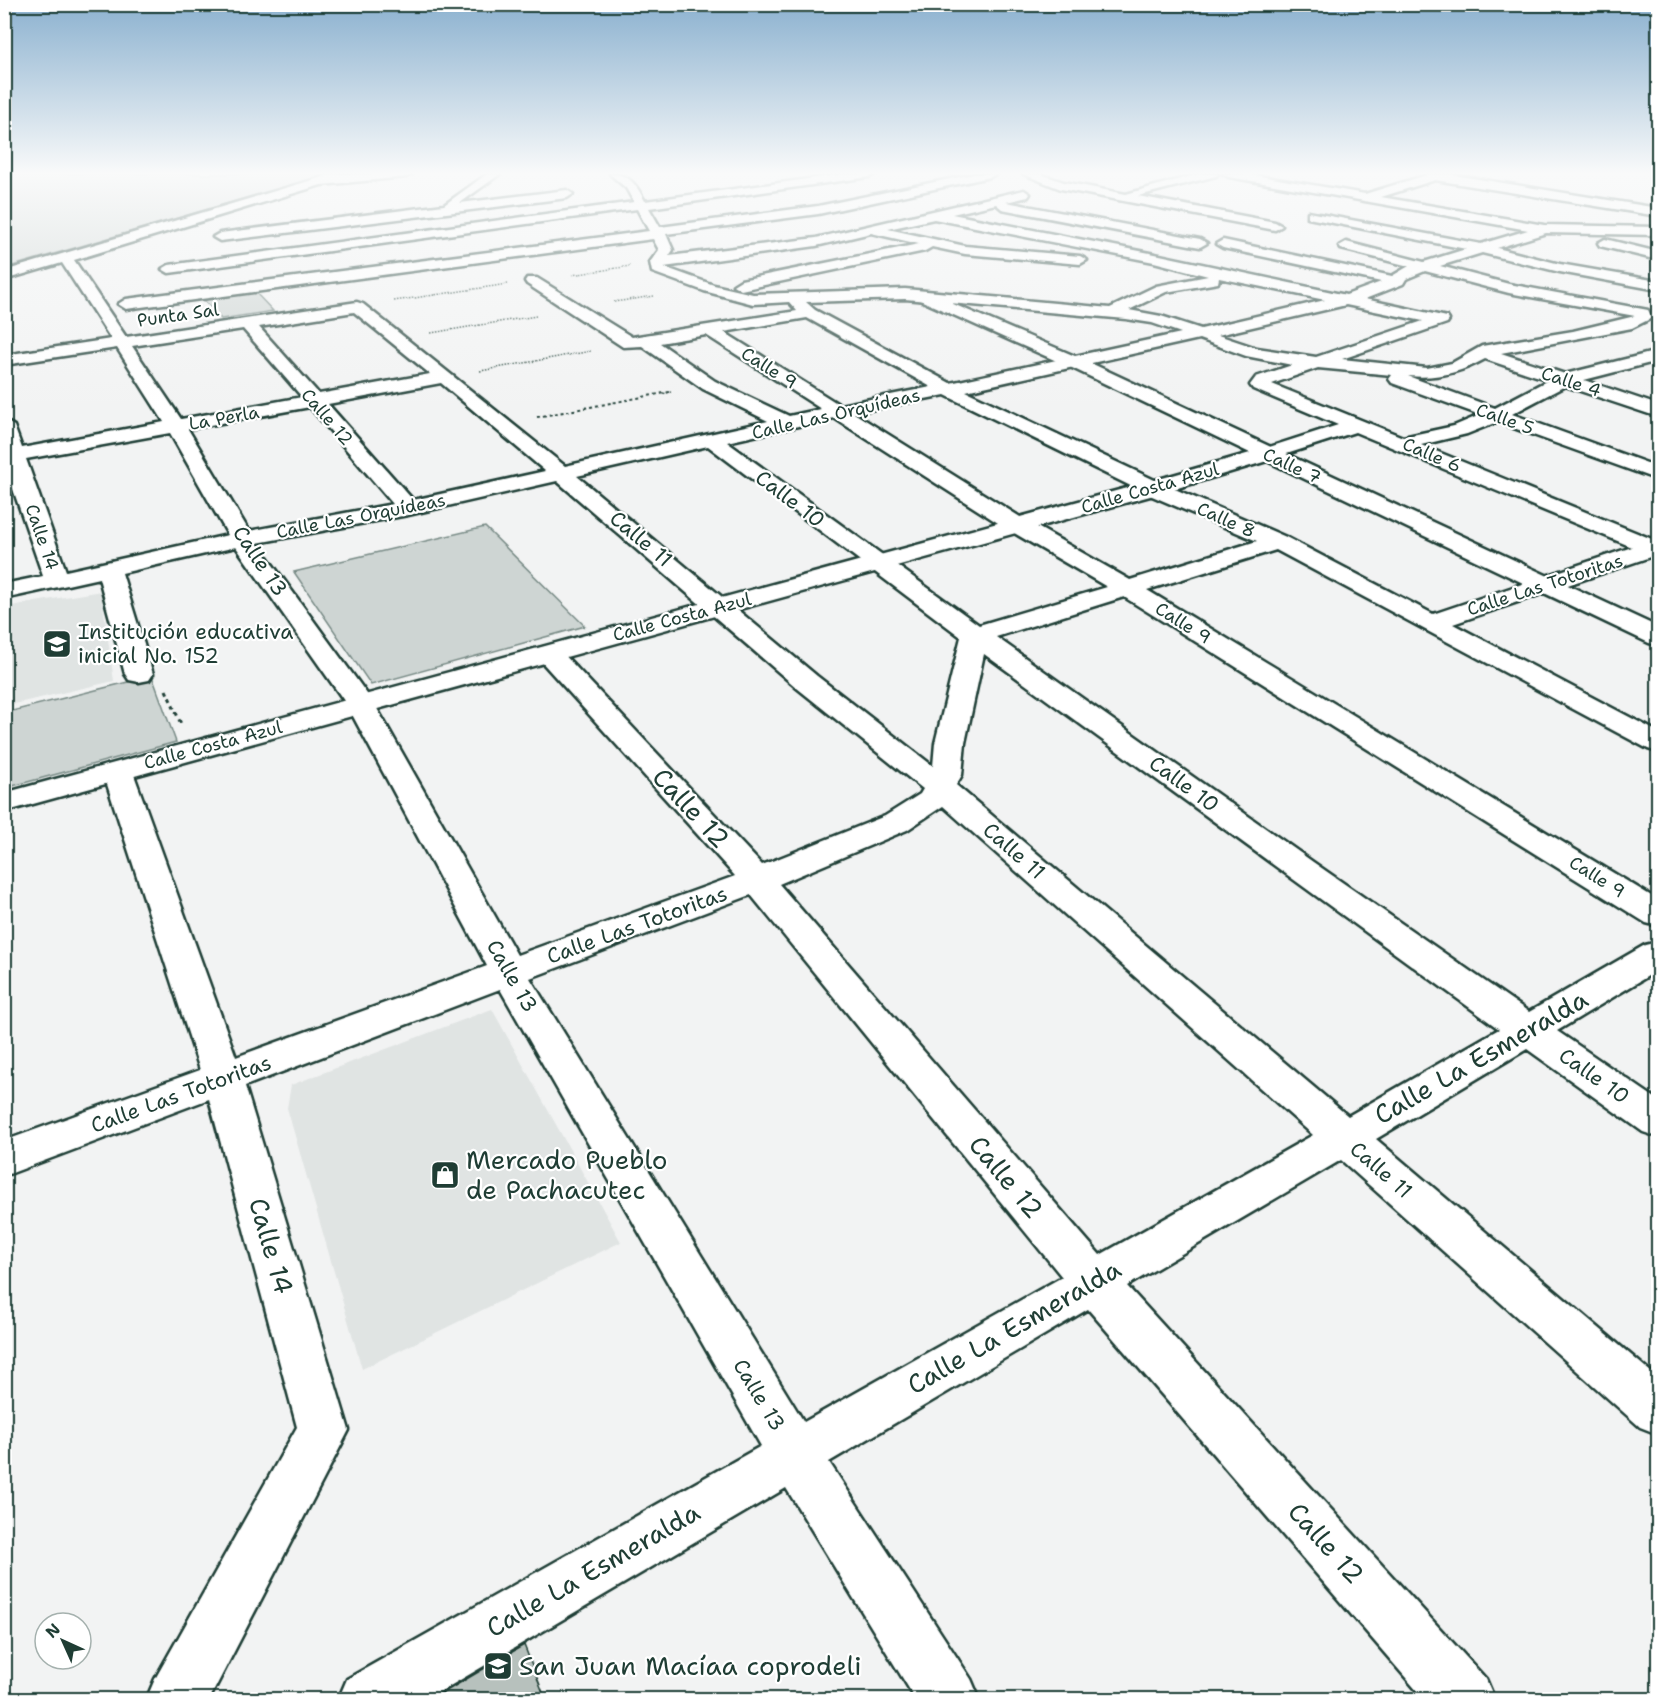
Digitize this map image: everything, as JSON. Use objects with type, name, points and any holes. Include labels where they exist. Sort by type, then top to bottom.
[{"type":"street","points":[[4,276],[89,254]]},
{"type":"street","points":[[67,260],[128,254]]},
{"type":"street","points":[[155,278],[194,254]]},
{"type":"street","points":[[169,269],[289,254]]},
{"type":"street","points":[[350,299],[366,270],[385,254]]},
{"type":"street","points":[[118,323],[366,270],[493,254]]},
{"type":"street","points":[[663,254],[657,262],[657,269],[716,290],[801,306]]},
{"type":"street","points":[[657,262],[724,254]]},
{"type":"street","points":[[716,290],[894,254]]},
{"type":"street","points":[[992,254],[1149,265],[1210,272]]},
{"type":"street","points":[[1132,254],[1442,320],[1313,362]]},
{"type":"street","points":[[1155,258],[1168,254]]},
{"type":"street","points":[[1278,254],[1420,286]]},
{"type":"street","points":[[1298,259],[1317,254]]},
{"type":"street","points":[[1362,254],[1552,296],[1629,310],[1642,313],[1651,320]]},
{"type":"street","name":"Calle Las Orquídeas","points":[[4,592],[242,539],[408,508],[789,424],[838,411],[1077,363],[1201,335],[1355,298],[1398,281],[1399,277],[1409,271],[1468,254]]},
{"type":"street","points":[[1502,254],[1595,275],[1659,285]]},
{"type":"street","name":"Calle 13","points":[[67,260],[118,323],[242,539],[361,705],[508,972],[795,1455],[950,1700]]},
{"type":"street","points":[[1552,296],[1595,275],[1659,264]]},
{"type":"street","points":[[1114,312],[1131,300],[1163,286],[1239,278]]},
{"type":"street","points":[[532,280],[709,385],[789,424]]},
{"type":"street","points":[[118,323],[141,290]]},
{"type":"street","points":[[637,341],[708,330],[801,306],[905,294],[1114,312],[1155,319],[1252,352],[1313,362],[1441,372],[1457,367],[1483,352],[1651,320]]},
{"type":"street","name":"Calle 7","points":[[925,297],[1077,363],[1659,637]]},
{"type":"street","name":"Punta Sal","points":[[4,360],[118,323],[248,324],[350,299]]},
{"type":"street","name":"Calle 11","points":[[350,299],[721,606],[807,682],[940,788],[1659,1410]]},
{"type":"street","points":[[1487,299],[1626,325]]},
{"type":"street","name":"Calle 8","points":[[801,306],[948,389],[1153,488],[1278,542],[1659,743]]},
{"type":"street","name":"Calle 12","points":[[248,324],[408,508]]},
{"type":"street","name":"Calle 9","points":[[708,330],[1017,525],[1125,587],[1659,915]]},
{"type":"street","points":[[1573,336],[1654,360]]},
{"type":"street","name":"Calle 4","points":[[1483,352],[1659,411]]},
{"type":"street","points":[[1404,443],[1460,430],[1496,416],[1530,395],[1564,380],[1654,360]]},
{"type":"street","name":"Calle 6","points":[[1313,362],[1262,381],[1259,386],[1404,443],[1657,548]]},
{"type":"street","name":"Calle 5","points":[[1351,366],[1402,380],[1659,474]]},
{"type":"street","name":"La Perla","points":[[9,456],[444,377]]},
{"type":"street","name":"Calle Costa Azul","points":[[4,803],[1153,488],[1357,425]]},
{"type":"street","name":"Calle 14","points":[[4,426],[9,456],[57,581]]},
{"type":"street","name":"Calle 10","points":[[713,441],[877,564],[1527,1030],[1659,1121]]},
{"type":"street","points":[[975,634],[1278,542]]},
{"type":"street","name":"Calle Las Totoritas","points":[[1431,623],[1657,548]]},
{"type":"street","points":[[109,569],[139,674]]},
{"type":"street","name":"Calle Las Totoritas","points":[[4,1159],[757,880],[896,823],[932,800],[947,775],[950,742],[975,634]]},
{"type":"street","name":"Calle 12","points":[[549,654],[757,880],[1093,1281],[1465,1700]]},
{"type":"street","name":"Calle 14","points":[[118,772],[223,1078],[323,1430],[176,1700]]},
{"type":"street","name":"Calle La Esmeralda","points":[[368,1700],[1659,954]]},
{"type":"path","points":[[444,377],[637,341]]},
{"type":"path","points":[[503,424],[709,385]]},
{"type":"path","points":[[139,674],[159,672],[192,751]]},
{"type":"shaded area","points":[[5,254],[55,254],[5,268]]},
{"type":"shaded area","points":[[255,292],[273,311],[221,319],[204,300]]},
{"type":"shaded area","points":[[485,527],[585,626],[371,685],[294,572]]},
{"type":"shaded area","name":"Institución educativa inicial No. 152","points":[[101,591],[114,681],[5,706],[5,607]]},
{"type":"shaded area","points":[[152,676],[176,742],[5,788],[4,713]]},
{"type":"shaded area","name":"Mercado Pueblo de Pachacutec","points":[[492,1009],[621,1242],[362,1369],[287,1108],[291,1085]]},
{"type":"building","name":"San Juan Macíaa coprodeli","points":[[524,1645],[546,1700],[431,1700]]},
{"type":"place","name":"Institución educativa inicial No. 152","points":[[57,644]]},
{"type":"place","name":"Mercado Pueblo de Pachacutec","points":[[445,1175]]},
{"type":"place","name":"San Juan Macíaa coprodeli","points":[[498,1666]]}]
